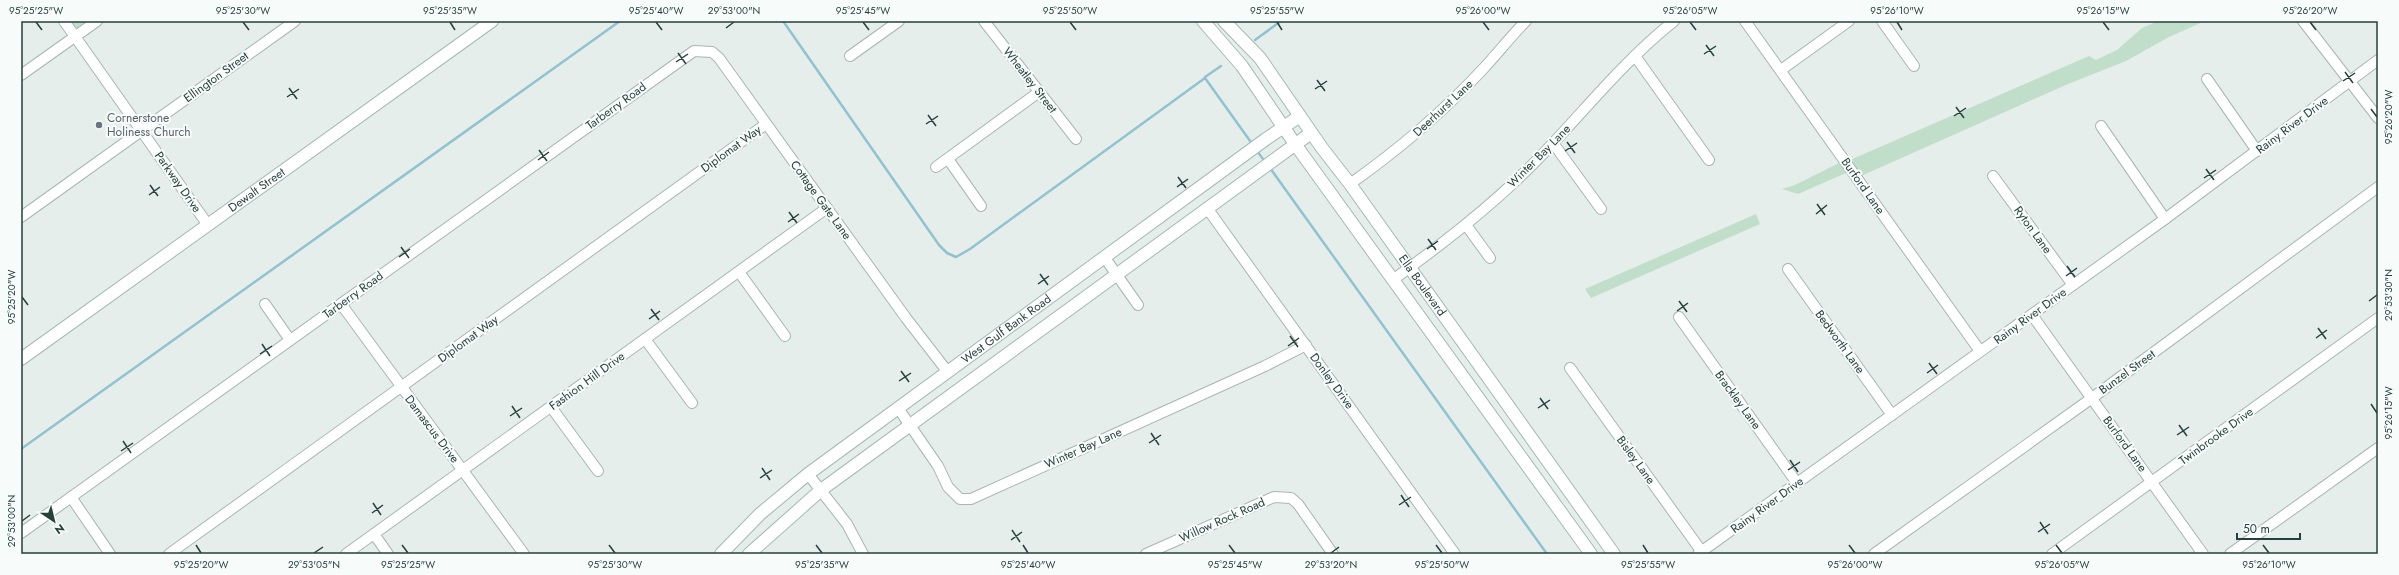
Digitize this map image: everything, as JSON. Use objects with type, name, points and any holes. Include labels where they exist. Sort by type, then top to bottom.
[{"type":"main road","name":"Dewalt Street","points":[[21,359],[492,21]]},
{"type":"main road","name":"Ella Boulevard","points":[[1203,21],[1242,66],[1295,144],[1394,279],[1591,554]]},
{"type":"main road","name":"Ella Boulevard","points":[[1224,21],[1260,58],[1311,133],[1350,184],[1614,554]]},
{"type":"main road","name":"West Gulf Bank Road","points":[[721,554],[760,514],[808,474],[1241,157],[1300,116]]},
{"type":"main road","name":"West Gulf Bank Road","points":[[749,554],[821,490],[1311,133]]},
{"type":"street","name":"Parkway Drive","points":[[64,21],[143,130],[208,225]]},
{"type":"street","points":[[21,75],[97,21]]},
{"type":"street","name":"Ellington Street","points":[[21,217],[295,21]]},
{"type":"street","points":[[850,56],[899,21]]},
{"type":"street","name":"Wheatley Street","points":[[984,21],[1076,139]]},
{"type":"street","name":"Deerhurst Lane","points":[[1350,184],[1374,167],[1434,118],[1485,68],[1526,21]]},
{"type":"street","name":"Winter Bay Lane","points":[[1394,279],[1466,225],[1553,143],[1635,56],[1674,21]]},
{"type":"street","name":"Burford Lane","points":[[1745,21],[1980,351]]},
{"type":"street","points":[[1781,70],[1849,21]]},
{"type":"street","points":[[1882,21],[1914,66]]},
{"type":"street","points":[[2303,21],[2378,118]]},
{"type":"street","name":"Cottage Gate Lane","points":[[685,57],[694,50],[712,52],[719,58],[906,318],[947,371]]},
{"type":"street","points":[[1635,56],[1709,160]]},
{"type":"street","name":"Tarberry Road","points":[[21,533],[685,57]]},
{"type":"street","name":"Rainy River Drive","points":[[1700,553],[2165,219],[2378,60]]},
{"type":"street","points":[[2207,79],[2257,151]]},
{"type":"street","points":[[936,168],[1039,92]]},
{"type":"street","name":"Diplomat Way","points":[[169,554],[766,124]]},
{"type":"street","points":[[2101,126],[2165,219]]},
{"type":"street","points":[[1553,143],[1600,209]]},
{"type":"street","points":[[948,159],[981,206]]},
{"type":"street","name":"Ryton Lane","points":[[1993,176],[2072,285]]},
{"type":"street","name":"Bunzel Street","points":[[1874,554],[2092,398],[2378,187]]},
{"type":"street","name":"Fashion Hill Drive","points":[[346,554],[827,208]]},
{"type":"street","name":"Donley Drive","points":[[1207,208],[1455,554]]},
{"type":"street","points":[[1466,225],[1490,258]]},
{"type":"street","points":[[1104,258],[1138,305]]},
{"type":"street","name":"Bedworth Lane","points":[[1788,270],[1892,415]]},
{"type":"street","points":[[739,272],[785,336]]},
{"type":"street","points":[[265,304],[290,340]]},
{"type":"street","name":"Damascus Drive","points":[[341,304],[524,554]]},
{"type":"street","name":"Burford Lane","points":[[2032,315],[2203,554]]},
{"type":"street","name":"Brackley Lane","points":[[1679,317],[1797,483]]},
{"type":"street","name":"Twinbrooke Drive","points":[[2052,554],[2378,318]]},
{"type":"street","points":[[645,340],[692,403]]},
{"type":"street","name":"Winter Bay Lane","points":[[898,408],[938,466],[954,494],[960,499],[971,499],[1264,366],[1306,345]]},
{"type":"street","name":"Bisley Lane","points":[[1570,368],[1700,553]]},
{"type":"street","points":[[551,407],[598,471]]},
{"type":"street","points":[[2230,554],[2378,448]]},
{"type":"street","points":[[808,474],[853,534],[863,554]]},
{"type":"street","points":[[71,497],[110,554]]},
{"type":"street","name":"Willow Rock Road","points":[[1146,554],[1275,497],[1291,498],[1298,504],[1333,554]]},
{"type":"street","points":[[374,534],[388,554]]},
{"type":"green space","points":[[70,21],[86,21],[76,29]]},
{"type":"green space","points":[[2158,21],[2205,21],[2169,37],[2126,61],[2068,84],[1861,176],[1850,160],[2089,56],[2096,60],[2117,50],[2142,28]]},
{"type":"green space","points":[[1839,163],[1846,173],[1798,194],[1782,189],[1795,185]]},
{"type":"green space","points":[[1756,214],[1760,224],[1591,298],[1585,289]]},
{"type":"waterway","points":[[21,449],[620,21]]},
{"type":"waterway","points":[[783,21],[939,245],[947,253],[956,257],[970,249],[1205,78],[1253,145]]},
{"type":"waterway","points":[[1255,40],[1281,21]]},
{"type":"waterway","points":[[1205,77],[1221,66]]},
{"type":"waterway","points":[[1257,151],[1266,163]]},
{"type":"waterway","points":[[1270,168],[1547,554]]},
{"type":"place","name":"Cornerstone Holiness Church","points":[[99,125]]}]
